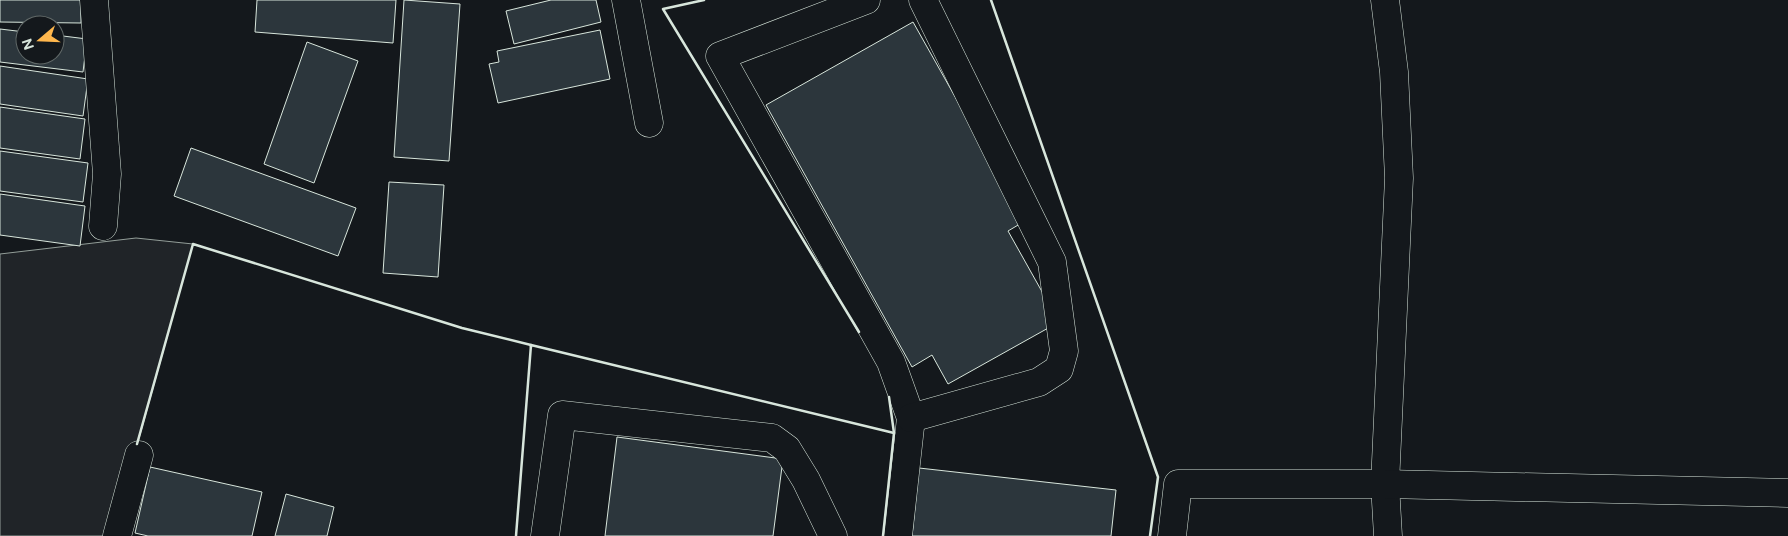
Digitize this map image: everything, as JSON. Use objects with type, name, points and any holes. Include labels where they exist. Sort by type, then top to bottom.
[{"type":"street","points":[[94,0],[107,174],[103,226]]},
{"type":"street","points":[[626,0],[650,123]]},
{"type":"street","points":[[866,0],[720,56],[891,362],[910,418],[898,536]]},
{"type":"street","points":[[910,418],[1039,382],[1058,369],[1064,352],[1052,262],[923,0]]},
{"type":"street","points":[[1385,0],[1394,72],[1398,178],[1385,484],[1388,536]]},
{"type":"street","points":[[545,536],[562,415],[772,438],[787,450],[806,480],[833,536]]},
{"type":"street","points":[[117,536],[139,455]]},
{"type":"street","points":[[1172,536],[1178,484],[1385,484],[1788,493]]},
{"type":"shaded area","points":[[136,238],[193,244],[112,536],[0,536],[0,254]]},
{"type":"building","points":[[0,0],[81,0],[81,23],[65,23],[65,15],[15,15],[15,22],[0,22]]},
{"type":"building","points":[[257,0],[396,0],[393,43],[255,32]]},
{"type":"building","points":[[404,0],[460,4],[449,161],[394,157]]},
{"type":"building","points":[[551,0],[596,0],[601,22],[514,44],[506,11]]},
{"type":"building","points":[[913,22],[1025,221],[1008,231],[1059,322],[948,384],[932,355],[912,367],[766,105]]},
{"type":"building","points":[[0,29],[15,31],[15,64],[0,62]]},
{"type":"building","points":[[600,30],[610,79],[498,103],[489,64],[499,62],[497,51]]},
{"type":"building","points":[[65,36],[87,39],[83,72],[25,65],[65,65]]},
{"type":"building","points":[[307,42],[358,61],[314,183],[264,164]]},
{"type":"building","points":[[0,66],[88,79],[83,116],[0,104]]},
{"type":"building","points":[[0,107],[85,119],[80,159],[0,148]]},
{"type":"building","points":[[191,148],[356,208],[338,256],[174,196]]},
{"type":"building","points":[[0,151],[88,163],[83,202],[0,191]]},
{"type":"building","points":[[389,182],[444,185],[438,277],[383,273]]},
{"type":"building","points":[[0,194],[85,206],[80,246],[0,235]]},
{"type":"building","points":[[617,437],[783,459],[773,536],[605,536]]},
{"type":"building","points":[[150,467],[262,492],[252,536],[148,536],[135,533]]},
{"type":"building","points":[[919,468],[1116,490],[1111,536],[912,536]]},
{"type":"building","points":[[286,494],[334,507],[327,536],[275,536]]},
{"type":"wall","points":[[704,0],[663,9],[859,332]]},
{"type":"wall","points":[[991,0],[1158,477],[1150,536]]},
{"type":"wall","points":[[137,444],[193,244],[462,328],[531,345],[516,536]]},
{"type":"wall","points":[[531,347],[531,345],[894,433]]},
{"type":"wall","points":[[883,536],[894,433],[889,397]]}]
